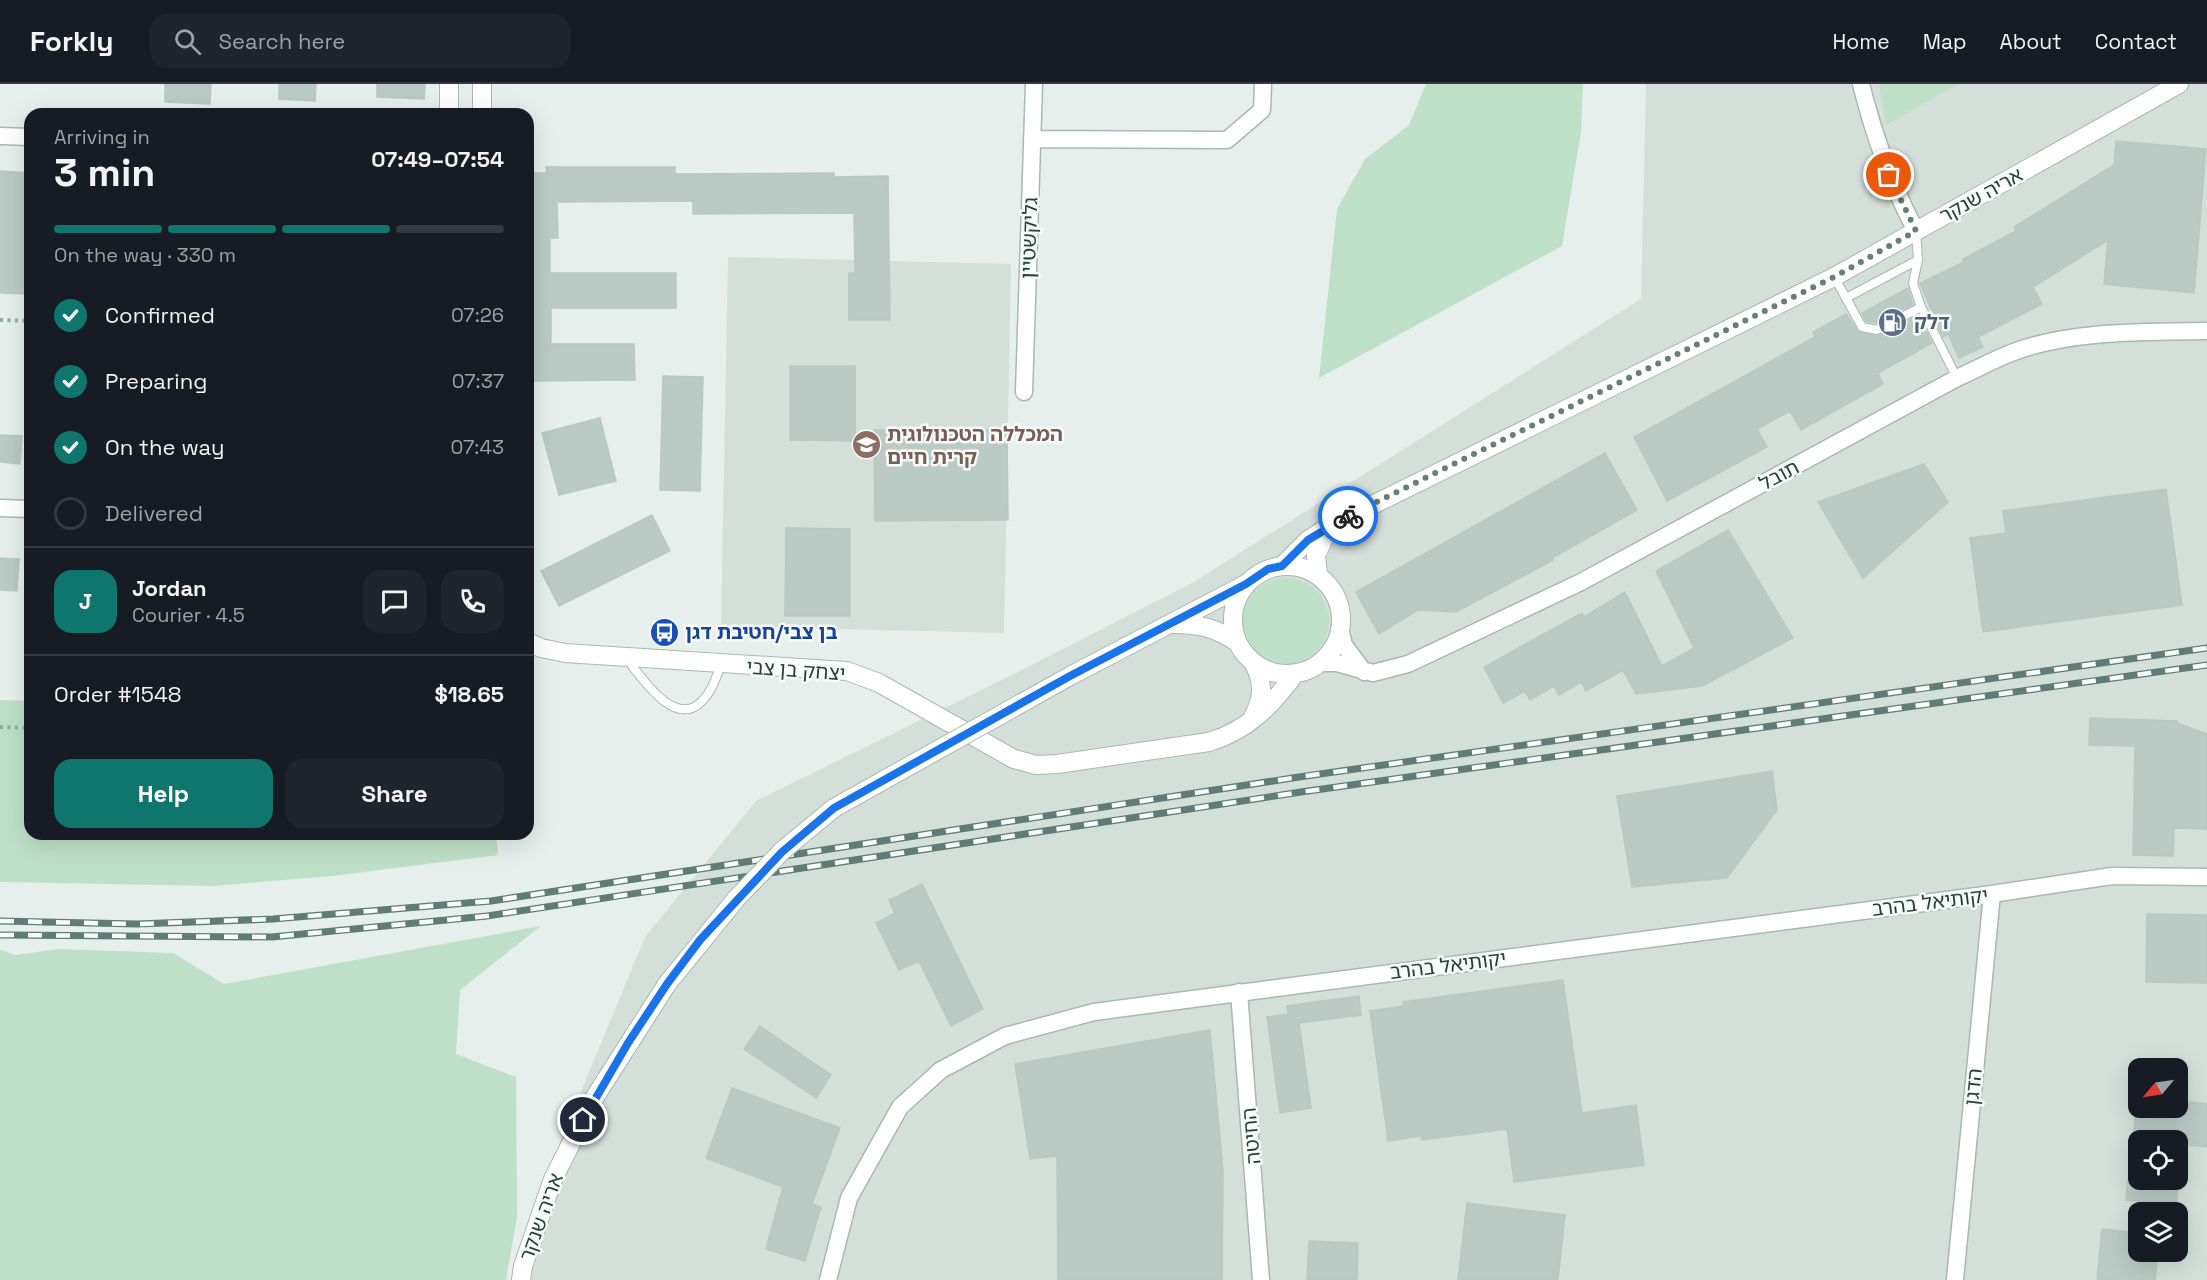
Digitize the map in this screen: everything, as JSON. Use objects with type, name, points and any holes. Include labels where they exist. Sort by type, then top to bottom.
[{"type":"street","points":[[449,84],[449,108]]},
{"type":"street","points":[[482,84],[482,108]]},
{"type":"street","name":"גליקשטיין","points":[[1024,392],[1034,84]]},
{"type":"street","points":[[1032,140],[1227,140],[1262,110],[1263,84]]},
{"type":"street","points":[[1861,84],[1871,124],[1889,175],[1916,231]]},
{"type":"street","name":"אריה שנקר","points":[[1282,566],[1308,540],[1330,526],[1834,277],[2160,89],[2180,84]]},
{"type":"street","points":[[0,136],[24,137]]},
{"type":"street","name":"תובל","points":[[1320,663],[1337,663],[1365,673],[1381,673],[1402,666],[1581,582],[1957,378],[2012,352],[2057,341],[2133,333],[2207,331]]},
{"type":"street","points":[[0,508],[24,508]]},
{"type":"street","points":[[1318,575],[1316,555],[1330,526]]},
{"type":"street","points":[[1251,722],[1263,690],[1261,676],[1238,643],[1233,628],[1233,612],[1246,584],[1268,569],[1282,566],[1301,567],[1318,575],[1337,599],[1344,645],[1350,656],[1365,673]]},
{"type":"street","name":"אריה שנקר","points":[[520,1280],[553,1179],[593,1100],[667,984],[736,899],[782,852],[834,808],[1070,676],[1246,584]]},
{"type":"street","name":"אריה שנקר","points":[[1171,624],[1198,624],[1222,632],[1238,643]]},
{"type":"street","points":[[1254,664],[1274,672],[1295,674],[1320,663],[1333,648],[1340,628]]},
{"type":"street","name":"יצחק בן צבי","points":[[534,645],[565,653]]},
{"type":"street","name":"יצחק בן צבי","points":[[534,654],[565,653],[722,665],[847,671],[861,675],[1014,759],[1036,765],[1057,764],[1224,738],[1251,722],[1277,698],[1295,674]]},
{"type":"street","name":"יקותיאל בהרב","points":[[828,1280],[849,1198],[900,1107],[940,1070],[1005,1036],[1094,1012],[1992,894],[2112,876],[2207,877]]},
{"type":"street","name":"הדגן","points":[[1955,1280],[1992,894]]},
{"type":"street","name":"החיטה","points":[[1239,992],[1261,1280]]},
{"type":"lane","points":[[1916,231],[1918,260],[1913,283],[1921,307],[1957,378]]},
{"type":"lane","points":[[1846,298],[1918,260]]},
{"type":"lane","points":[[1834,277],[1862,327],[1877,330],[1921,307]]},
{"type":"lane","points":[[625,658],[649,689],[664,703],[683,708],[700,704],[710,692],[722,665]]},
{"type":"path","points":[[0,320],[24,321]]},
{"type":"path","points":[[0,727],[24,728]]},
{"type":"shaded area","points":[[1646,84],[2207,84],[2207,1280],[525,1280],[541,1188],[645,937],[756,801],[1194,582],[1641,299]]},
{"type":"shaded area","name":"המכללה הטכנולוגית קרית חיים","points":[[728,257],[1011,264],[1004,633],[721,626]]},
{"type":"green space","points":[[1426,84],[1583,84],[1581,132],[1562,246],[1319,378],[1337,209],[1365,159],[1409,125]]},
{"type":"green space","points":[[1879,84],[1959,84],[1886,125]]},
{"type":"green space","points":[[1286,578],[1302,582],[1316,591],[1325,605],[1329,621],[1325,637],[1316,651],[1302,660],[1286,664],[1270,660],[1256,651],[1247,637],[1243,621],[1247,605],[1256,591],[1270,582]]},
{"type":"green space","points":[[0,700],[24,701],[24,840],[497,840],[498,855],[333,876],[213,886],[0,882]]},
{"type":"green space","points":[[541,926],[460,990],[456,1054],[516,1077],[517,1217],[506,1280],[0,1280],[0,950],[16,955],[59,949],[173,953],[224,984]]},
{"type":"building","points":[[165,84],[211,84],[210,104],[165,102]]},
{"type":"building","points":[[279,84],[316,84],[315,101],[279,99]]},
{"type":"building","points":[[377,84],[425,84],[424,99],[377,97]]},
{"type":"building","points":[[2116,141],[2206,149],[2194,293],[2104,284],[2108,240],[2033,287],[2042,304],[1978,337],[1983,347],[1959,358],[1948,334],[1943,337],[1920,283],[1964,262],[1963,259],[2016,231],[2014,227],[2114,165]]},
{"type":"building","points":[[546,167],[675,167],[675,174],[834,173],[834,177],[888,176],[890,320],[849,320],[849,273],[855,273],[854,213],[693,214],[693,201],[557,202],[558,238],[550,238],[550,273],[676,273],[676,308],[551,308],[551,344],[634,344],[635,380],[534,381],[534,173],[547,173]]},
{"type":"building","points":[[0,171],[24,173],[24,294],[0,293]]},
{"type":"building","points":[[1908,288],[1913,304],[1876,323],[1866,321],[1862,313]]},
{"type":"building","points":[[1846,314],[1858,332],[1876,336],[1918,316],[1932,343],[1878,373],[1883,384],[1801,430],[1790,411],[1757,429],[1767,447],[1667,501],[1634,437],[1815,337],[1813,332]]},
{"type":"building","points":[[790,366],[855,366],[855,441],[790,440]]},
{"type":"building","points":[[663,376],[703,377],[700,491],[660,490]]},
{"type":"building","points":[[600,418],[616,481],[559,495],[542,433]]},
{"type":"building","points":[[874,430],[1007,430],[1008,520],[875,521]]},
{"type":"building","points":[[0,435],[22,436],[20,464],[0,462]]},
{"type":"building","points":[[1605,453],[1637,510],[1552,558],[1553,560],[1456,612],[1418,610],[1379,634],[1356,592]]},
{"type":"building","points":[[1924,464],[1948,502],[1863,578],[1818,502]]},
{"type":"building","points":[[2166,489],[2182,605],[1983,632],[1970,538],[2006,533],[2003,511]]},
{"type":"building","points":[[652,515],[670,551],[559,606],[541,571]]},
{"type":"building","points":[[786,528],[850,529],[850,616],[785,616]]},
{"type":"building","points":[[1728,530],[1793,638],[1702,686],[1636,694],[1623,670],[1586,691],[1581,682],[1559,695],[1554,686],[1530,700],[1525,691],[1503,703],[1484,667],[1582,613],[1584,617],[1625,592],[1662,666],[1694,648],[1656,571]]},
{"type":"building","points":[[0,558],[19,559],[17,591],[0,590]]},
{"type":"building","points":[[2090,718],[2177,721],[2177,723],[2207,734],[2207,829],[2174,828],[2173,856],[2133,855],[2135,746],[2089,745]]},
{"type":"building","points":[[1772,771],[1777,810],[1727,878],[1632,887],[1617,796]]},
{"type":"building","points":[[922,884],[983,1009],[951,1026],[919,961],[899,970],[876,923],[895,913],[889,900]]},
{"type":"building","points":[[2147,914],[2207,915],[2207,983],[2146,982]]},
{"type":"building","points":[[1563,980],[1582,1113],[1636,1105],[1644,1165],[1514,1182],[1507,1129],[1422,1140],[1421,1136],[1388,1141],[1370,1011],[1404,1006],[1403,1002]]},
{"type":"building","points":[[1359,996],[1361,1015],[1299,1023],[1311,1108],[1280,1113],[1267,1017],[1288,1014],[1287,1006]]},
{"type":"building","points":[[760,1026],[831,1075],[816,1098],[744,1049]]},
{"type":"building","points":[[1210,1030],[1223,1171],[1222,1280],[1058,1280],[1057,1156],[1030,1159],[1015,1064]]},
{"type":"building","points":[[732,1088],[840,1128],[812,1204],[821,1207],[805,1261],[766,1249],[783,1187],[706,1158]]},
{"type":"building","points":[[2188,1101],[2207,1104],[2207,1147],[2188,1145],[2188,1130],[2134,1130],[2135,1118],[2188,1118]]},
{"type":"building","points":[[2128,1179],[2128,1190],[2178,1190],[2176,1202],[2126,1200]]},
{"type":"building","points":[[1467,1203],[1565,1215],[1558,1280],[1458,1280]]},
{"type":"building","points":[[2102,1229],[2128,1232],[2128,1262],[2157,1262],[2155,1280],[2097,1280]]},
{"type":"building","points":[[1309,1241],[1358,1243],[1357,1280],[1307,1280]]},
{"type":"railway","points":[[0,921],[137,924],[273,919],[491,901],[1299,777],[2207,648]]},
{"type":"railway","points":[[0,935],[272,937],[487,916],[1301,792],[2207,665]]},
{"type":"way so far","points":[[1348,516],[1834,277],[1916,231],[1889,175]]},
{"type":"place","name":"דלק","points":[[1893,322]]},
{"type":"place","name":"המכללה הטכנולוגית קרית חיים","points":[[866,445]]},
{"type":"place","name":"בן צבי/חטיבת דגן","points":[[664,632]]},
{"type":"route","points":[[583,1120],[628,1043],[667,984],[700,940],[782,852],[834,808],[916,760],[1070,676],[1246,584],[1256,575],[1282,566],[1308,540],[1348,516]]}]
